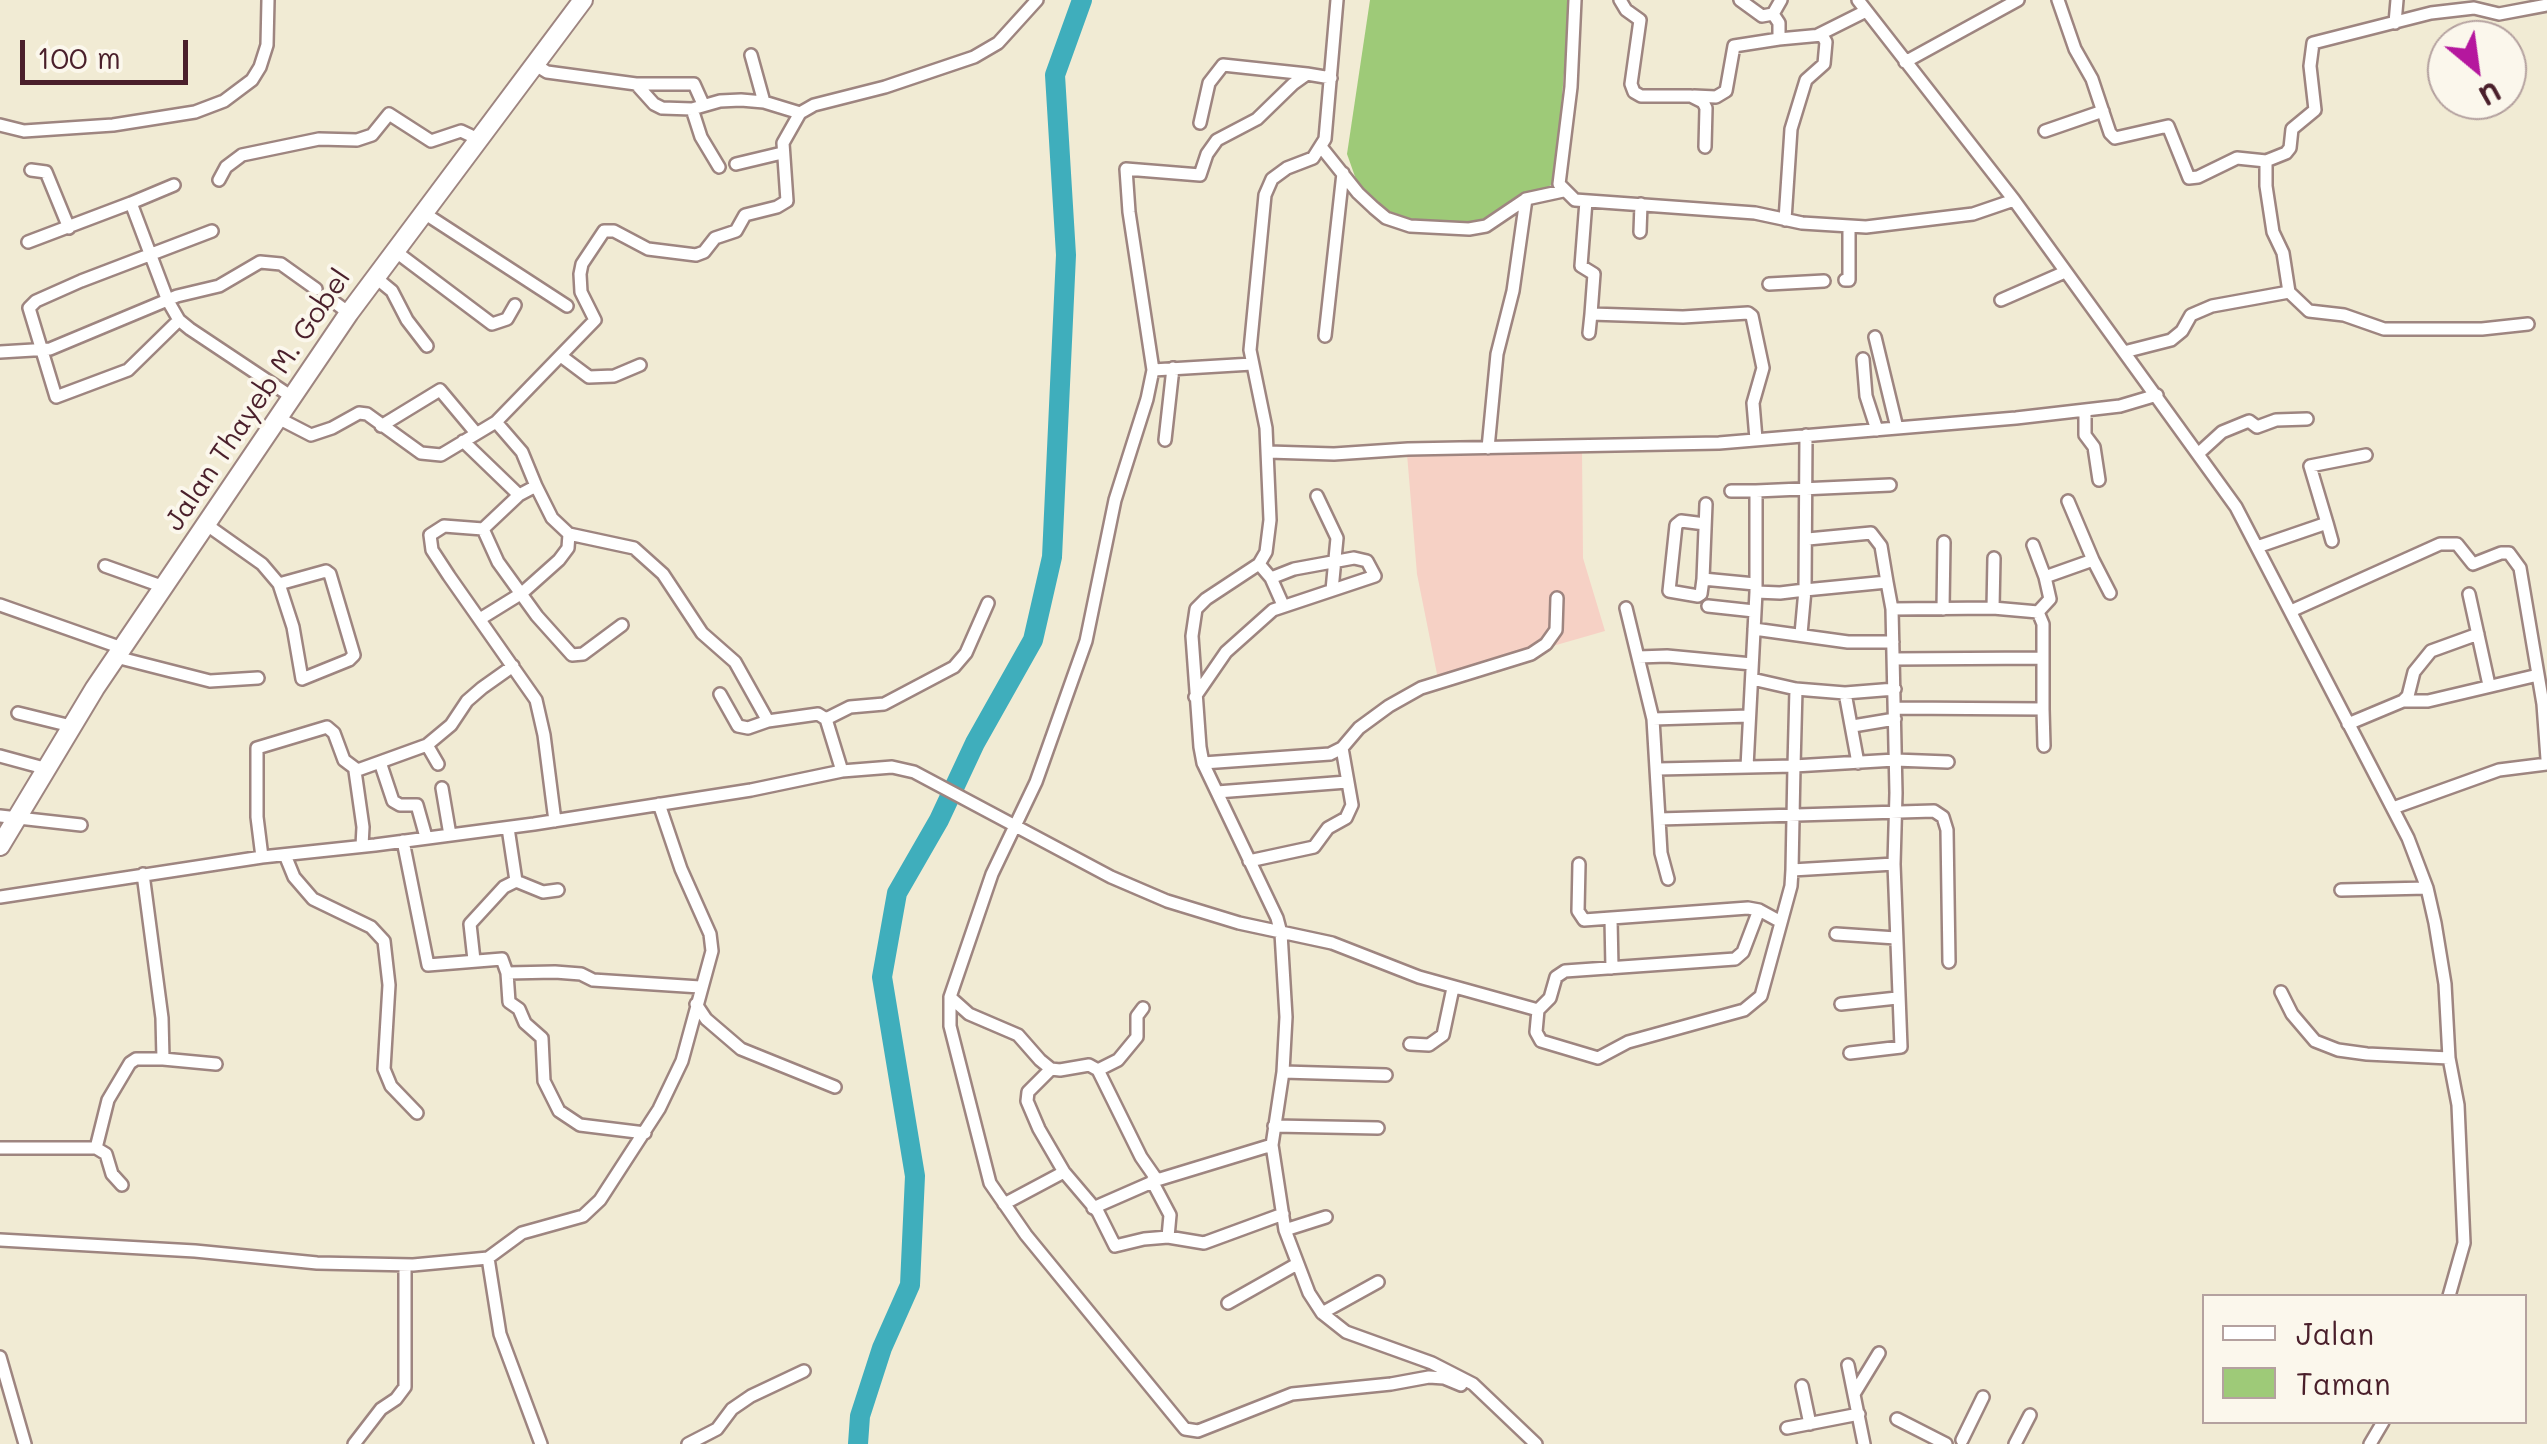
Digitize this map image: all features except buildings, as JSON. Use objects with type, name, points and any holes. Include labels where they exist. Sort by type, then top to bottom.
[{"type":"main road","name":"Jalan Thayeb M. Gobel","points":[[0,846],[8,817],[349,313],[583,0]]},
{"type":"street","points":[[0,125],[24,131],[78,129],[195,112],[224,101],[252,80],[260,67],[268,46],[268,0]]},
{"type":"street","points":[[1337,0],[1322,148],[1313,158],[1279,173],[1266,195],[1250,331],[1268,452],[1270,520],[1266,552],[1260,564],[1196,609],[1192,636],[1203,763],[1281,933],[1286,976],[1284,1072],[1272,1145],[1285,1230],[1297,1264],[1322,1313],[1346,1332],[1450,1370],[1473,1384],[1536,1444]]},
{"type":"street","points":[[1576,0],[1571,87],[1559,184],[1575,200],[1755,213],[1849,226],[1973,214],[2014,200]]},
{"type":"street","points":[[1620,0],[1640,20],[1631,84],[1641,96],[1724,94],[1734,46],[1818,35],[1862,5],[2014,200],[2236,507],[2393,808],[2427,888],[2445,984],[2449,1058],[2458,1105],[2464,1243],[2451,1294]]},
{"type":"street","points":[[1740,0],[1762,16],[1773,14],[1781,0]]},
{"type":"street","points":[[1905,62],[2018,0]]},
{"type":"street","points":[[2058,0],[2110,133],[2119,139],[2168,126],[2189,178],[2237,158],[2266,162],[2286,153],[2292,129],[2315,110],[2310,66],[2313,43],[2462,9],[2499,14],[2547,6]]},
{"type":"street","points":[[2396,23],[2397,0]]},
{"type":"street","points":[[278,418],[311,435],[359,413],[366,414],[421,453],[440,456],[496,422],[595,318],[582,292],[580,274],[582,264],[604,231],[614,231],[648,249],[686,256],[700,254],[715,238],[736,231],[745,214],[786,201],[782,152],[800,113],[814,105],[886,87],[974,57],[998,42],[1032,2]]},
{"type":"street","points":[[1773,14],[1779,23],[1779,38]]},
{"type":"street","points":[[1785,220],[1791,128],[1802,87],[1810,74],[1824,64],[1826,39],[1818,35]]},
{"type":"street","points":[[751,55],[764,102]]},
{"type":"street","points":[[534,64],[547,72],[636,84],[694,84],[701,137],[719,167]]},
{"type":"street","points":[[1200,122],[1209,83],[1222,64],[1332,78]]},
{"type":"street","points":[[1307,74],[1257,119],[1217,140],[1200,175],[1126,170],[1153,370],[1115,500],[1086,641],[1056,731],[992,874],[950,997],[950,1026],[984,1166],[1004,1204],[1178,1423],[1190,1432],[1279,1397],[1430,1377],[1452,1380],[1502,1412]]},
{"type":"street","points":[[636,84],[654,104],[697,107],[764,102],[800,113]]},
{"type":"street","points":[[1691,96],[1706,108],[1705,147]]},
{"type":"street","points":[[2045,132],[2103,112]]},
{"type":"street","points":[[219,180],[242,154],[319,140],[358,140],[372,135],[389,114],[431,141],[461,131],[478,139]]},
{"type":"street","points":[[1322,148],[1358,193],[1386,218],[1410,226],[1486,226],[1526,199],[1563,191]]},
{"type":"street","points":[[736,164],[782,152]]},
{"type":"street","points":[[2266,162],[2273,232],[2283,254],[2289,292],[2310,311],[2344,315],[2384,329],[2482,329],[2528,324]]},
{"type":"street","points":[[31,170],[46,172],[69,228]]},
{"type":"street","points":[[1325,336],[1342,173]]},
{"type":"street","points":[[28,242],[174,186]]},
{"type":"street","points":[[1488,448],[1497,354],[1513,291],[1526,199]]},
{"type":"street","points":[[1586,200],[1581,262],[1583,269],[1594,274],[1589,333]]},
{"type":"street","points":[[131,203],[179,320],[292,396]]},
{"type":"street","points":[[1640,232],[1641,204]]},
{"type":"street","points":[[424,213],[567,306]]},
{"type":"street","points":[[1845,280],[1849,280],[1849,226]]},
{"type":"street","points":[[179,320],[128,370],[58,397],[52,393],[29,308],[32,303],[212,231]]},
{"type":"street","points":[[395,252],[492,324],[506,318],[515,306]]},
{"type":"street","points":[[0,352],[40,351],[198,289],[219,286],[260,262],[281,264],[316,289]]},
{"type":"street","points":[[2001,300],[2065,272]]},
{"type":"street","points":[[375,277],[392,290],[407,320],[428,346]]},
{"type":"street","points":[[1769,284],[1824,281]]},
{"type":"street","points":[[2124,352],[2171,340],[2191,315],[2212,306],[2289,292]]},
{"type":"street","points":[[330,299],[349,313]]},
{"type":"street","points":[[1592,314],[1682,317],[1748,313],[1763,368],[1753,403],[1756,439]]},
{"type":"street","points":[[1875,336],[1898,428]]},
{"type":"street","points":[[561,356],[589,377],[614,376],[640,365]]},
{"type":"street","points":[[1863,359],[1866,396],[1877,430]]},
{"type":"street","points":[[1153,370],[1252,364]]},
{"type":"street","points":[[1164,440],[1173,368]]},
{"type":"street","points":[[382,426],[440,390],[476,432]]},
{"type":"street","points":[[1268,452],[1334,454],[1719,443],[2085,410],[2138,402],[2156,395]]},
{"type":"street","points":[[2085,410],[2085,435],[2094,447],[2099,480]]},
{"type":"street","points":[[2200,453],[2222,432],[2244,422],[2257,427],[2276,420],[2308,419]]},
{"type":"street","points":[[496,422],[522,452],[552,518],[569,534],[634,548],[647,558],[674,589],[702,634],[735,662],[768,721]]},
{"type":"street","points":[[1801,634],[1808,539],[1806,435]]},
{"type":"street","points":[[463,441],[519,495]]},
{"type":"street","points":[[2332,541],[2310,466],[2366,455]]},
{"type":"street","points":[[1731,491],[1890,484]]},
{"type":"street","points":[[536,486],[519,495],[483,529],[444,526],[430,535],[429,542],[540,710],[554,820]]},
{"type":"street","points":[[1747,767],[1756,588],[1756,490]]},
{"type":"street","points":[[1317,496],[1337,538],[1332,590]]},
{"type":"street","points":[[2068,501],[2110,593]]},
{"type":"street","points":[[1705,524],[1676,525],[1668,588],[1673,592],[1698,596],[1703,579],[1706,504]]},
{"type":"street","points":[[2257,547],[2327,522]]},
{"type":"street","points":[[207,524],[254,557],[279,584],[293,628],[302,679],[350,660],[354,655],[330,574],[326,571],[279,584]]},
{"type":"street","points":[[483,529],[498,562],[565,650],[576,656],[622,626]]},
{"type":"street","points":[[480,618],[522,593],[559,560],[568,548],[569,534]]},
{"type":"street","points":[[1808,539],[1872,534],[1881,546],[1892,609],[1894,864],[1901,1047],[1850,1053]]},
{"type":"street","points":[[1943,609],[1944,542]]},
{"type":"street","points":[[2292,611],[2440,544],[2457,544],[2476,565],[2506,552],[2515,558],[2541,657],[2538,675],[2545,708],[2547,762],[2499,770],[2393,808]]},
{"type":"street","points":[[2033,545],[2050,599],[2038,612]]},
{"type":"street","points":[[1195,698],[1226,652],[1272,610],[1375,576],[1367,561],[1354,558],[1294,568],[1271,578]]},
{"type":"street","points":[[1994,558],[1994,608]]},
{"type":"street","points":[[2045,577],[2093,560]]},
{"type":"street","points":[[1260,564],[1283,606]]},
{"type":"street","points":[[105,566],[164,586]]},
{"type":"street","points":[[1703,579],[1780,594],[1887,582]]},
{"type":"street","points":[[2469,594],[2489,685]]},
{"type":"street","points":[[1203,763],[1330,754],[1342,748],[1359,728],[1421,688],[1531,654],[1546,644],[1556,630],[1557,598]]},
{"type":"street","points":[[826,719],[850,707],[884,704],[962,660],[988,603]]},
{"type":"street","points":[[0,604],[119,652],[210,681],[258,678]]},
{"type":"street","points":[[1708,606],[1754,611]]},
{"type":"street","points":[[1626,608],[1653,718],[1661,853],[1668,880]]},
{"type":"street","points":[[1892,609],[1994,608],[2038,612]]},
{"type":"street","points":[[2038,612],[2043,624],[2044,746]]},
{"type":"street","points":[[1754,629],[1848,642],[1893,642]]},
{"type":"street","points":[[2348,724],[2408,696],[2414,672],[2431,650],[2478,634]]},
{"type":"street","points":[[1638,657],[1752,664]]},
{"type":"street","points":[[1894,659],[2042,658]]},
{"type":"street","points":[[356,769],[426,746],[451,725],[467,701],[513,666]]},
{"type":"street","points":[[2403,700],[2428,701],[2538,675]]},
{"type":"street","points":[[1752,679],[1796,689],[1845,693],[1895,689]]},
{"type":"street","points":[[1759,910],[1742,952],[1735,959],[1560,974],[1550,998],[1538,1010],[1536,1032],[1541,1041],[1598,1058],[1628,1042],[1744,1010],[1761,996],[1792,870],[1796,689]]},
{"type":"street","points":[[1845,693],[1858,763]]},
{"type":"street","points":[[720,694],[733,720],[742,728],[818,714],[826,719],[842,771]]},
{"type":"street","points":[[1854,726],[1895,714],[2043,709]]},
{"type":"street","points":[[18,713],[71,726]]},
{"type":"street","points":[[1653,718],[1750,716]]},
{"type":"street","points":[[262,856],[257,817],[258,748],[328,727],[344,760],[356,769],[362,846]]},
{"type":"street","points":[[426,746],[438,764]]},
{"type":"street","points":[[1249,860],[1314,848],[1328,828],[1352,812],[1342,748]]},
{"type":"street","points":[[0,756],[44,768]]},
{"type":"street","points":[[1658,768],[1895,760],[1948,762]]},
{"type":"street","points":[[380,762],[393,801],[400,806],[417,805],[426,837]]},
{"type":"street","points":[[0,896],[262,856],[508,828],[752,790],[842,771],[892,767],[914,772],[1147,893],[1281,933],[1332,943],[1453,988],[1538,1010]]},
{"type":"street","points":[[1217,792],[1347,782]]},
{"type":"street","points":[[442,788],[450,835]]},
{"type":"street","points":[[0,1240],[405,1266],[488,1258],[522,1233],[572,1220],[592,1210],[646,1133],[682,1061],[712,951],[710,934],[681,869],[659,804]]},
{"type":"street","points":[[1659,818],[1934,811],[1946,823],[1948,962]]},
{"type":"street","points":[[8,817],[81,825]]},
{"type":"street","points":[[508,828],[516,881]]},
{"type":"street","points":[[403,841],[427,964],[432,967],[498,958],[504,962],[509,1002],[519,1008],[525,1022],[542,1038],[544,1081],[559,1111],[580,1125],[646,1133]]},
{"type":"street","points":[[285,855],[294,877],[313,899],[375,930],[384,941],[389,985],[384,1070],[391,1086],[417,1113]]},
{"type":"street","points":[[1579,864],[1580,917],[1588,920],[1748,908],[1781,922]]},
{"type":"street","points":[[1792,870],[1894,864]]},
{"type":"street","points":[[143,874],[162,1018],[163,1060]]},
{"type":"street","points":[[474,960],[470,924],[504,887],[516,881],[544,892],[558,890]]},
{"type":"street","points":[[2341,890],[2427,888]]},
{"type":"street","points":[[1611,919],[1612,968]]},
{"type":"street","points":[[1836,934],[1896,938]]},
{"type":"street","points":[[507,973],[577,974],[594,980],[700,987]]},
{"type":"street","points":[[1410,1044],[1429,1045],[1443,1036],[1453,988]]},
{"type":"street","points":[[2280,992],[2315,1042],[2367,1054],[2449,1058]]},
{"type":"street","points":[[950,997],[969,1014],[1018,1035],[1052,1069]]},
{"type":"street","points":[[1841,1004],[1897,998]]},
{"type":"street","points":[[696,1004],[706,1020],[741,1049],[835,1088]]},
{"type":"street","points":[[1098,1070],[1118,1060],[1135,1042],[1137,1016],[1143,1008]]},
{"type":"street","points":[[96,1148],[108,1100],[126,1068],[136,1060],[216,1064]]},
{"type":"street","points":[[1168,1237],[1170,1215],[1098,1070],[1089,1064],[1052,1069],[1028,1092],[1027,1101],[1042,1136],[1064,1172],[1104,1221],[1115,1246],[1144,1238],[1168,1237],[1204,1243],[1283,1214]]},
{"type":"street","points":[[1284,1072],[1386,1076]]},
{"type":"street","points":[[1274,1126],[1378,1128]]},
{"type":"street","points":[[1094,1208],[1154,1180],[1272,1145]]},
{"type":"street","points":[[0,1148],[96,1148],[106,1154],[112,1174],[122,1185]]},
{"type":"street","points":[[1004,1204],[1064,1172]]},
{"type":"street","points":[[1285,1230],[1326,1217]]},
{"type":"street","points":[[488,1258],[500,1334],[540,1444]]},
{"type":"street","points":[[1228,1303],[1297,1264]]},
{"type":"street","points":[[354,1444],[381,1409],[405,1387],[405,1266]]},
{"type":"street","points":[[1322,1313],[1378,1282]]},
{"type":"street","points":[[1854,1394],[1880,1353]]},
{"type":"street","points":[[0,1357],[25,1444]]},
{"type":"street","points":[[1848,1365],[1864,1444]]},
{"type":"street","points":[[688,1444],[716,1429],[732,1409],[751,1396],[804,1371]]},
{"type":"street","points":[[1802,1386],[1810,1424]]},
{"type":"street","points":[[1896,1419],[1946,1444],[1965,1442],[1983,1397]]},
{"type":"street","points":[[1787,1428],[1858,1414]]},
{"type":"street","points":[[2015,1444],[2030,1415]]},
{"type":"shaded area","points":[[1582,451],[1583,558],[1605,631],[1438,679],[1417,574],[1407,454]]},
{"type":"green space","points":[[1370,0],[1570,0],[1555,182],[1496,223],[1462,228],[1411,223],[1379,207],[1358,185],[1347,154]]},
{"type":"waterway","points":[[858,1444],[860,1416],[882,1348],[910,1285],[915,1176],[882,977],[897,893],[1033,640],[1052,557],[1066,255],[1055,75],[1082,0]]}]
